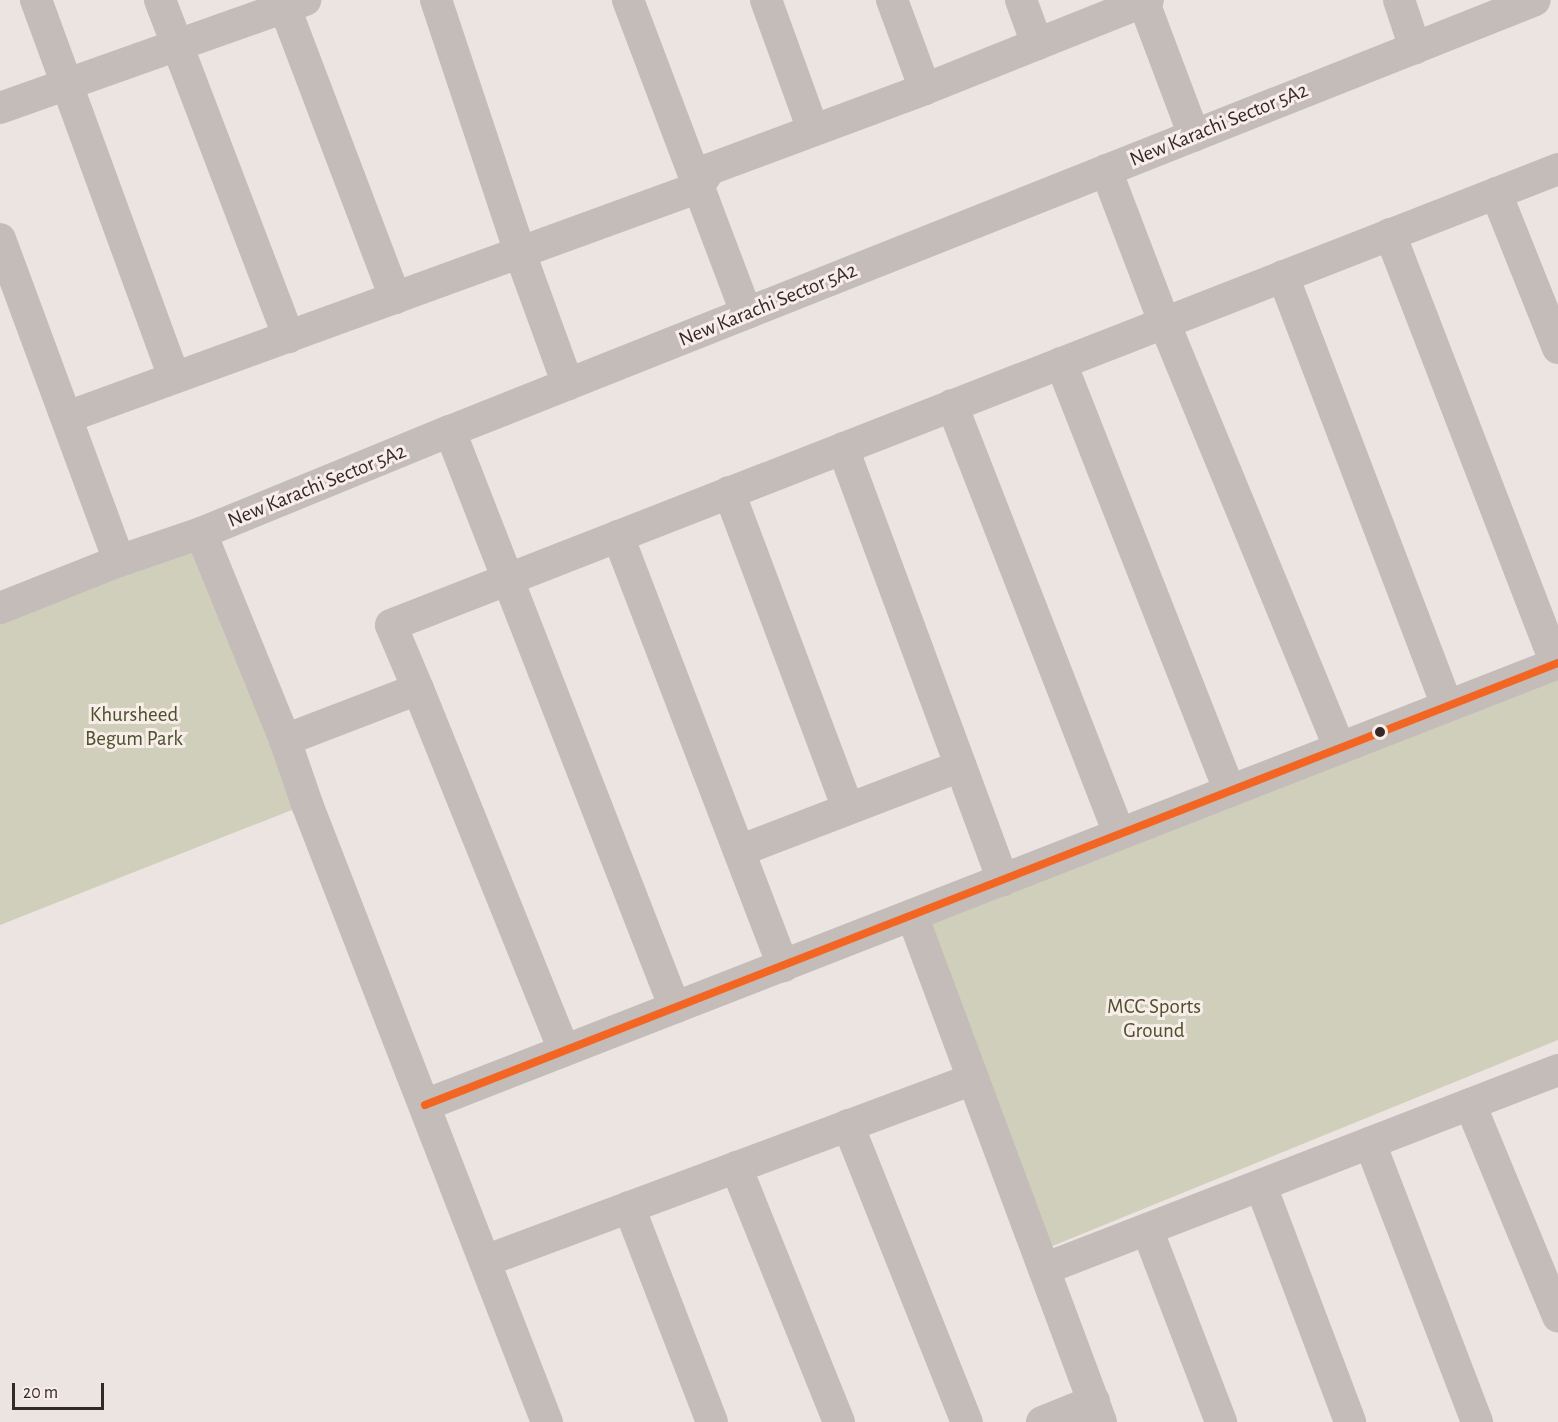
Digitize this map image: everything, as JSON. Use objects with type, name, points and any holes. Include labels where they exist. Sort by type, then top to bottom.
[{"type":"street","points":[[36,0],[174,378]]},
{"type":"street","points":[[160,0],[289,337]]},
{"type":"street","points":[[436,0],[520,253],[568,385]]},
{"type":"street","points":[[628,0],[746,314]]},
{"type":"street","points":[[765,0],[813,129]]},
{"type":"street","points":[[892,0],[926,89]]},
{"type":"street","points":[[1021,0],[1038,44]]},
{"type":"street","points":[[1399,0],[1415,48]]},
{"type":"street","name":"New Karachi Sector 5A2","points":[[0,608],[119,561],[201,534],[450,431],[1535,0]]},
{"type":"street","points":[[67,417],[697,188],[710,169],[926,89],[1145,1],[1194,136]]},
{"type":"street","points":[[0,108],[290,2],[395,298]]},
{"type":"street","points":[[564,1051],[392,624],[1558,169]]},
{"type":"street","points":[[1106,170],[1164,322],[1340,748]]},
{"type":"street","points":[[1496,193],[1558,348]]},
{"type":"street","points":[[425,1105],[1557,664],[1390,234]]},
{"type":"street","points":[[0,239],[119,561]]},
{"type":"street","points":[[1283,276],[1447,706]]},
{"type":"street","points":[[1061,363],[1230,791]]},
{"type":"street","points":[[952,405],[1119,834]]},
{"type":"street","points":[[450,431],[675,1008]]},
{"type":"street","points":[[843,448],[1003,880]]},
{"type":"street","points":[[729,492],[849,808]]},
{"type":"street","points":[[201,534],[285,740],[307,804],[547,1422]]},
{"type":"street","points":[[618,536],[783,966]]},
{"type":"street","points":[[285,740],[418,689]]},
{"type":"street","points":[[739,851],[960,766]]},
{"type":"street","points":[[912,915],[1097,1411],[1042,1422]]},
{"type":"street","points":[[1044,1269],[1558,1070]]},
{"type":"street","points":[[485,1261],[973,1079]]},
{"type":"street","points":[[1470,1104],[1558,1316]]},
{"type":"street","points":[[848,1125],[967,1422]]},
{"type":"street","points":[[1370,1143],[1477,1422]]},
{"type":"street","points":[[736,1167],[839,1422]]},
{"type":"street","points":[[1261,1186],[1350,1422]]},
{"type":"street","points":[[629,1207],[712,1422]]},
{"type":"street","points":[[1147,1230],[1221,1422]]},
{"type":"green space","name":"Khursheed Begum Park","points":[[201,533],[307,804],[0,925],[0,612]]},
{"type":"green space","name":"MCC Sports Ground","points":[[1558,679],[1558,1040],[1050,1247],[925,922]]},
{"type":"transit line","points":[[425,1105],[1558,663]]}]
